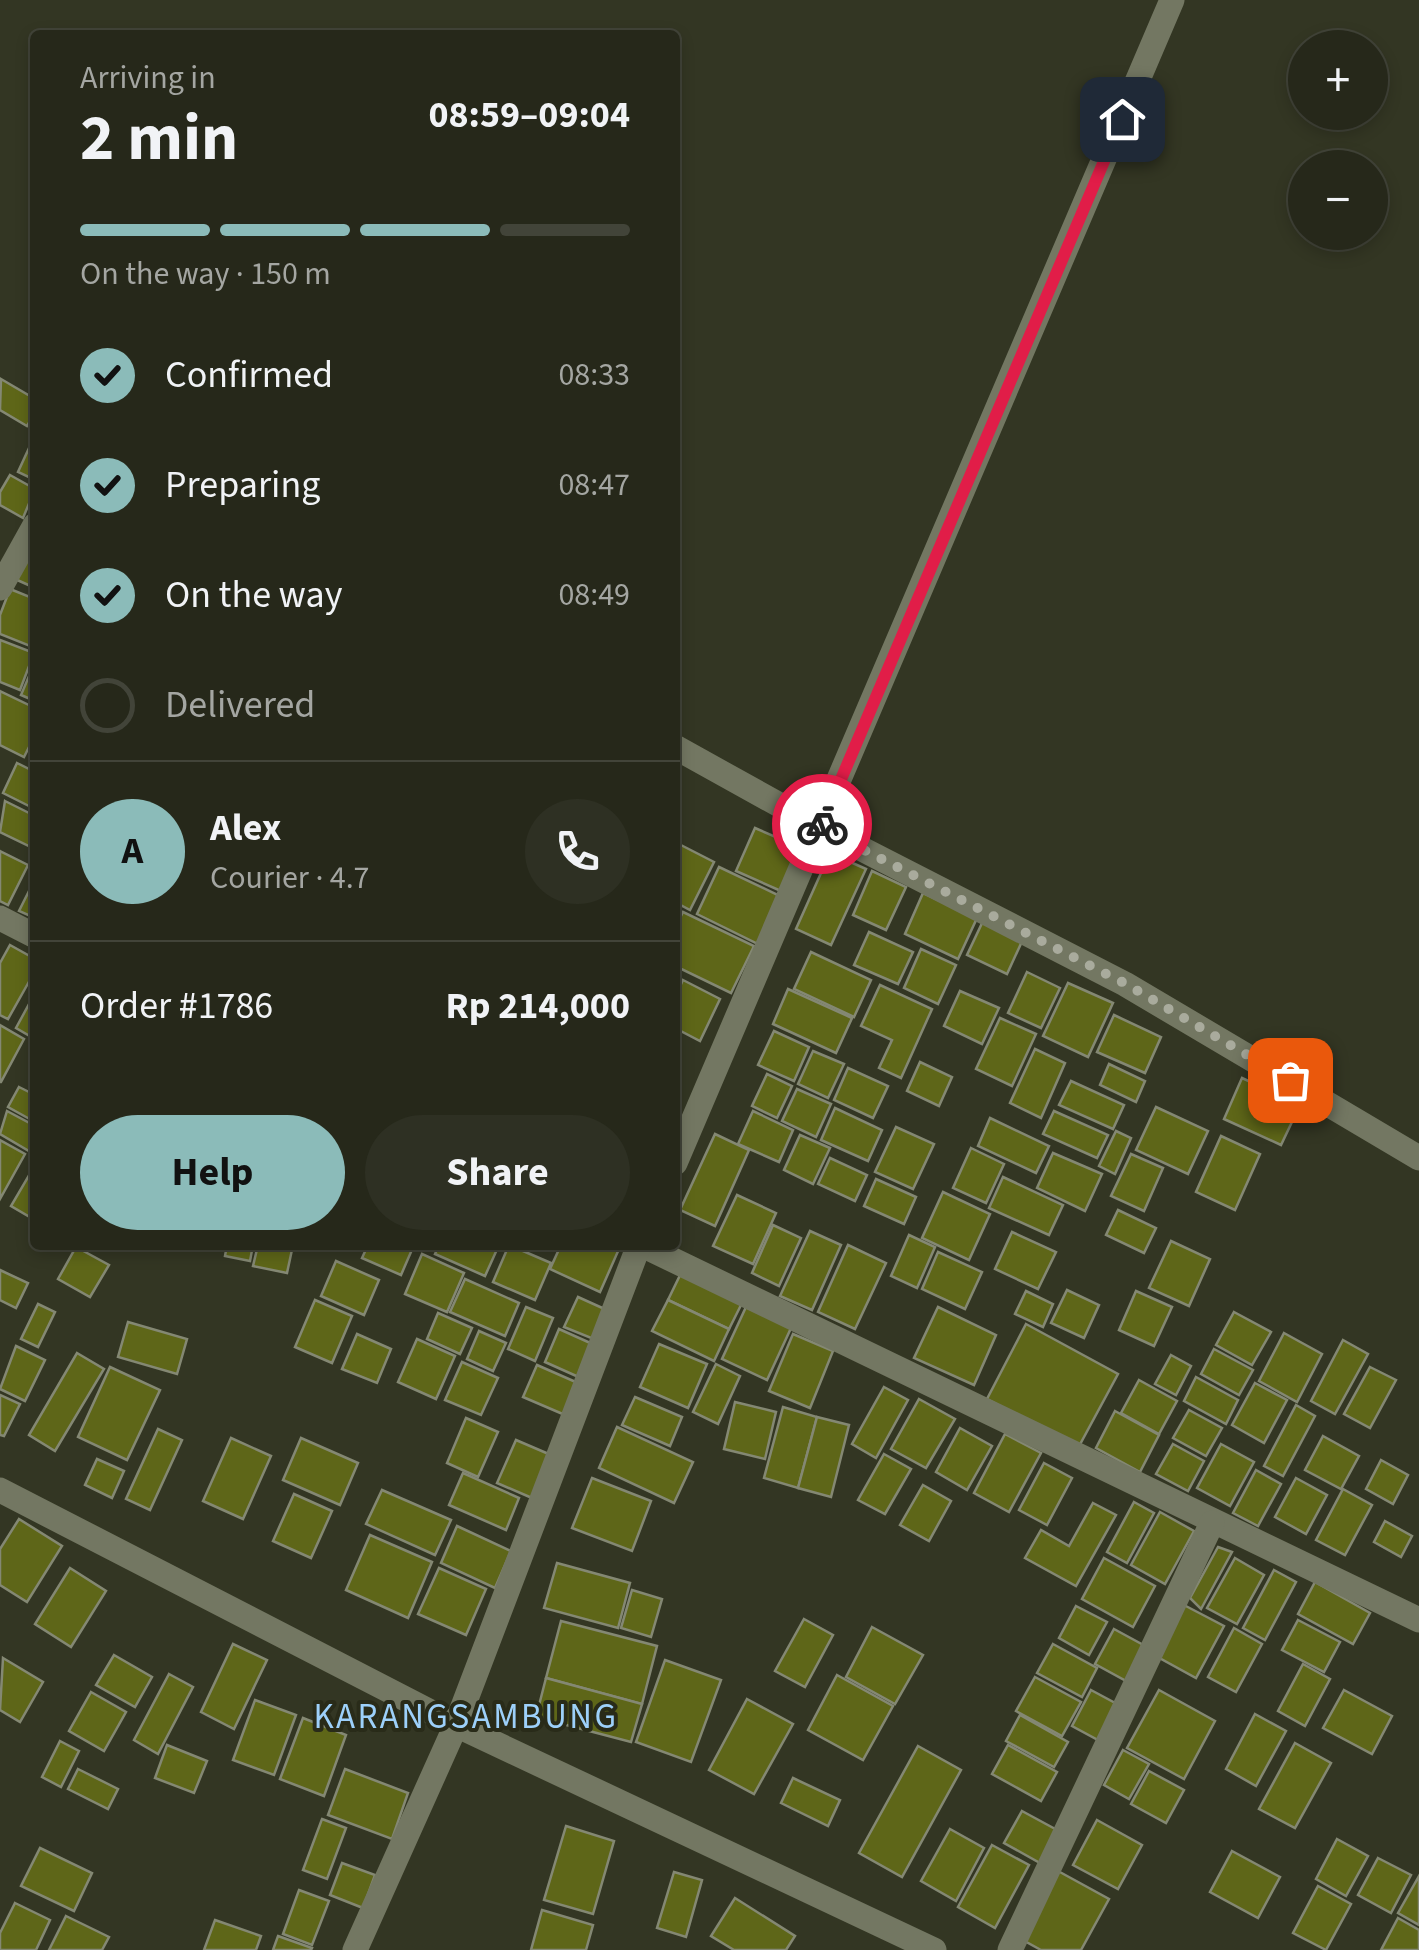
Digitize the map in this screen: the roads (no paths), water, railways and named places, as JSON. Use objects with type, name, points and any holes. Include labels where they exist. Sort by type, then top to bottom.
[{"type":"street","points":[[680,1152],[1172,0]]},
{"type":"street","points":[[0,588],[30,534]]},
{"type":"street","points":[[680,750],[821,828],[1126,984],[1419,1158]]},
{"type":"street","points":[[0,918],[30,933]]},
{"type":"street","points":[[355,1950],[456,1725],[639,1250]]},
{"type":"street","points":[[651,1250],[1212,1524],[1419,1620]]},
{"type":"street","points":[[0,1490],[456,1725],[934,1950]]},
{"type":"street","points":[[1010,1950],[1212,1524]]},
{"type":"district","name":"KARANGSAMBUNG","points":[[466,1716]]}]
